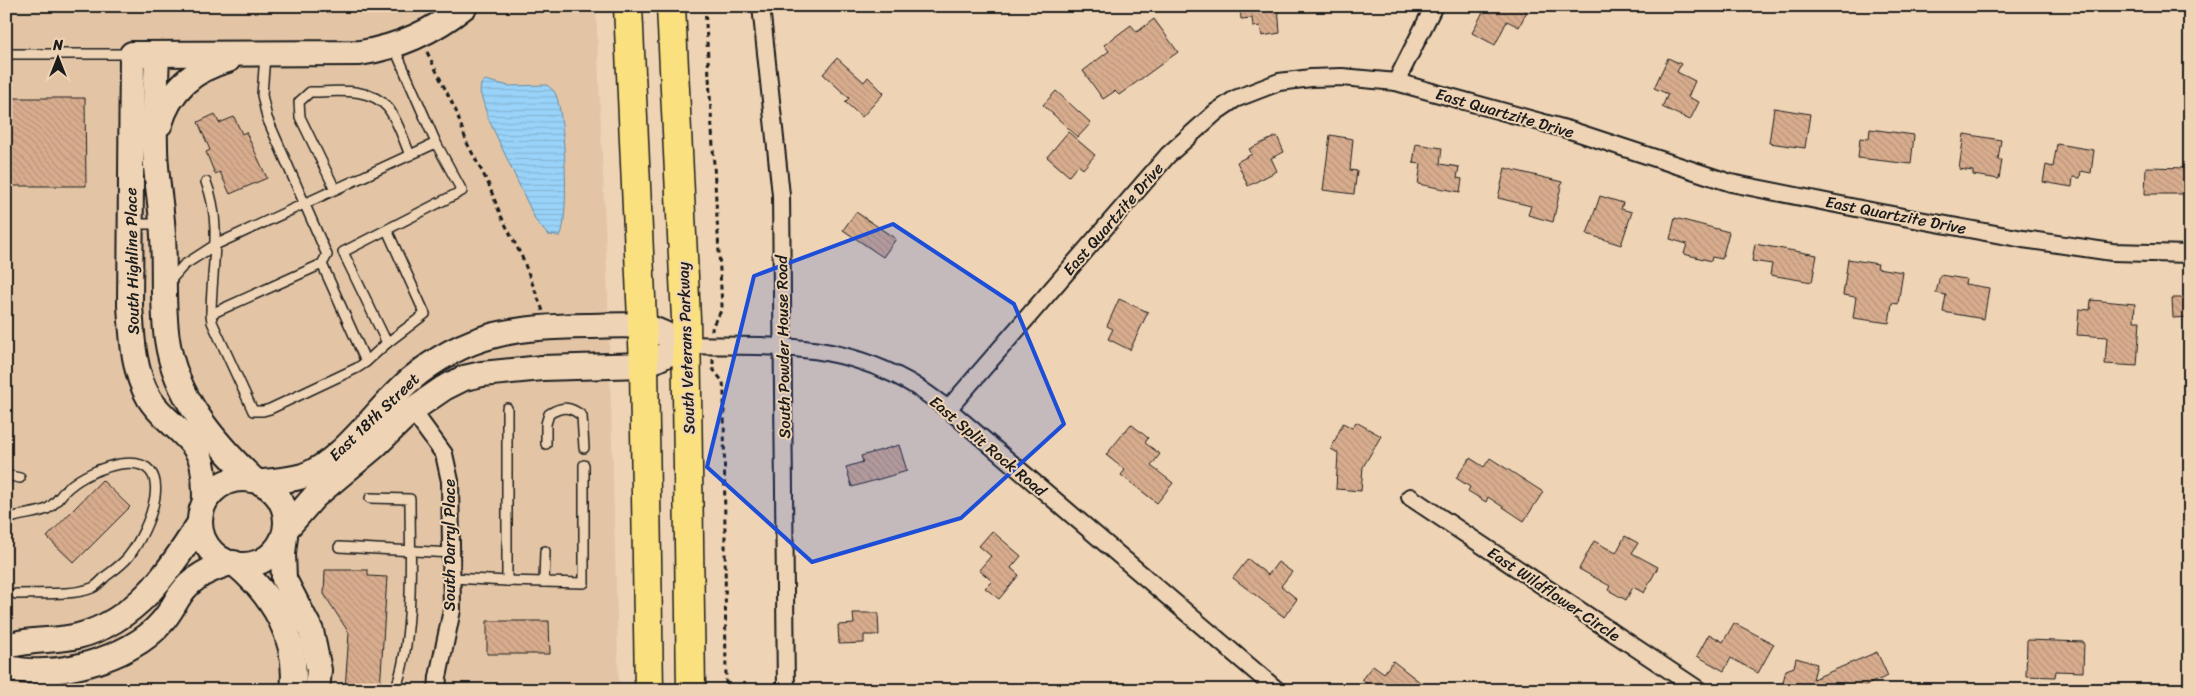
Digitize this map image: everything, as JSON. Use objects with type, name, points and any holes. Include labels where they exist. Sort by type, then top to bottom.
[{"type":"highway","points":[[628,6],[644,365],[649,690]]},
{"type":"highway","name":"South Veterans Parkway","points":[[671,6],[687,345],[691,690]]},
{"type":"street","points":[[132,54],[353,53],[393,46],[418,36],[465,6]]},
{"type":"street","name":"South Powder House Road","points":[[761,6],[781,195],[786,690]]},
{"type":"street","points":[[1396,82],[1434,6]]},
{"type":"street","name":"South Highline Place","points":[[132,54],[130,305],[136,363],[148,397],[156,408],[186,438],[202,462],[205,501]]},
{"type":"street","name":"South Highline Place","points":[[157,54],[155,145],[170,354],[187,398],[217,442],[257,480]]},
{"type":"street","points":[[155,145],[163,113],[170,99],[186,81],[210,66],[260,54]]},
{"type":"street","name":"East Quartzite Drive","points":[[948,409],[1168,155],[1216,112],[1236,99],[1279,82],[1310,78],[1396,82],[1573,131],[1731,183],[1876,212],[2023,239],[2112,252],[2190,254]]},
{"type":"street","name":"East 18th Street","points":[[205,501],[216,487],[229,480],[304,476],[322,465],[344,447],[409,381],[444,356],[472,342],[494,334],[530,328],[642,326],[687,345]]},
{"type":"street","name":"East Split Rock Road","points":[[644,365],[687,345],[784,346],[816,349],[864,362],[908,381],[948,409],[1276,690]]},
{"type":"street","name":"East 18th Street","points":[[6,666],[37,670],[69,668],[91,664],[149,635],[162,623],[191,581],[201,574],[232,563],[246,566],[260,562],[271,555],[286,532],[314,497],[375,446],[412,410],[444,388],[464,378],[482,374],[542,368],[644,365]]},
{"type":"street","name":"South Darryl Place","points":[[412,410],[444,454],[448,467],[452,553],[452,610],[438,677],[438,690]]},
{"type":"street","points":[[257,480],[273,490],[281,500],[286,512],[283,554],[284,579],[311,631],[319,670],[317,690]]},
{"type":"street","name":"East Wildflower Circle","points":[[1410,497],[1699,690]]},
{"type":"street","points":[[6,647],[17,643],[52,641],[79,636],[120,618],[154,588],[170,569],[199,524],[205,501]]},
{"type":"street","points":[[199,524],[207,547],[216,555],[232,563],[264,591],[286,632],[295,672],[292,690]]},
{"type":"lane","points":[[211,314],[343,252],[462,191],[436,143],[393,46]]},
{"type":"lane","points":[[6,54],[132,54]]},
{"type":"lane","points":[[260,54],[262,95],[266,118],[303,203],[366,362]]},
{"type":"lane","points":[[334,189],[300,117],[299,102],[310,92],[351,91],[375,97],[389,109],[410,155]]},
{"type":"lane","points":[[164,289],[184,265],[215,245],[436,143]]},
{"type":"lane","points":[[206,182],[214,201],[215,245],[212,322],[253,411],[264,412],[357,368],[387,342],[425,314],[387,230]]},
{"type":"lane","points":[[131,224],[162,224]]},
{"type":"lane","points":[[343,252],[387,342]]},
{"type":"lane","points":[[546,444],[549,414],[567,407],[575,410],[582,416],[584,448]]},
{"type":"lane","points":[[507,408],[507,581]]},
{"type":"lane","points":[[14,517],[46,509],[69,487],[83,478],[119,464],[141,465],[148,469],[155,480],[155,495],[150,514],[136,545],[128,558],[93,588],[58,593],[16,594]]},
{"type":"lane","points":[[452,578],[584,582],[584,465]]},
{"type":"lane","points":[[6,475],[20,478]]},
{"type":"lane","points":[[370,498],[410,499],[407,641],[402,672],[395,690]]},
{"type":"lane","points":[[340,547],[452,553]]},
{"type":"lane","points":[[544,582],[545,551]]},
{"type":"path","points":[[705,6],[722,306],[721,312],[712,324]]},
{"type":"path","points":[[418,36],[456,111],[467,143],[488,183],[501,216],[522,257],[543,312]]},
{"type":"path","points":[[713,369],[721,376],[724,394],[726,690]]},
{"type":"highlighted area","points":[[893,224],[1014,304],[1064,424],[961,518],[812,562],[707,467],[754,276]]},
{"type":"shaded area","points":[[6,6],[596,6],[608,297],[619,690],[6,690]]},
{"type":"water","points":[[485,80],[509,86],[547,85],[554,92],[561,120],[565,165],[565,210],[560,236],[548,235],[536,221],[488,118],[480,92],[481,84]]},
{"type":"building","points":[[1240,6],[1278,6],[1280,33],[1262,36],[1260,26],[1253,27],[1252,18],[1241,19]]},
{"type":"building","points":[[1486,6],[1517,6],[1527,11],[1519,27],[1507,21],[1495,45],[1472,33]]},
{"type":"building","points":[[1154,19],[1178,52],[1119,95],[1115,91],[1103,99],[1083,71],[1109,51],[1104,45],[1131,25],[1137,32]]},
{"type":"building","points":[[837,58],[864,82],[868,77],[884,93],[862,117],[845,102],[849,98],[823,74]]},
{"type":"building","points":[[1668,58],[1681,64],[1677,72],[1695,81],[1688,97],[1699,102],[1690,120],[1662,107],[1668,94],[1654,88]]},
{"type":"building","points":[[1056,91],[1091,123],[1078,137],[1043,105]]},
{"type":"building","points":[[6,98],[85,98],[86,186],[6,186]]},
{"type":"building","points":[[1774,108],[1810,114],[1805,148],[1769,143]]},
{"type":"building","points":[[215,114],[219,123],[234,117],[242,134],[246,132],[267,178],[230,194],[220,172],[215,174],[206,152],[210,150],[198,122]]},
{"type":"building","points":[[1870,129],[1914,135],[1911,164],[1858,158],[1860,138],[1869,139]]},
{"type":"building","points":[[1068,132],[1095,155],[1083,169],[1078,165],[1069,176],[1047,157]]},
{"type":"building","points":[[1964,134],[2001,140],[1998,160],[2002,160],[1999,179],[1973,175],[1973,171],[1959,169]]},
{"type":"building","points":[[1330,135],[1353,139],[1350,170],[1357,171],[1354,194],[1323,190]]},
{"type":"building","points":[[1277,136],[1284,152],[1271,158],[1277,171],[1248,186],[1237,162],[1252,154],[1249,149]]},
{"type":"building","points":[[1416,144],[1442,148],[1440,164],[1459,167],[1457,178],[1462,179],[1460,192],[1418,184],[1421,164],[1413,163]]},
{"type":"building","points":[[2057,144],[2094,150],[2091,173],[2081,171],[2080,178],[2073,177],[2072,187],[2043,182],[2046,165],[2053,167]]},
{"type":"building","points":[[2146,167],[2189,168],[2189,194],[2145,194]]},
{"type":"building","points":[[1505,168],[1562,182],[1553,222],[1528,215],[1531,206],[1498,198]]},
{"type":"building","points":[[1600,196],[1623,203],[1621,209],[1632,212],[1621,245],[1587,234]]},
{"type":"building","points":[[856,212],[896,239],[883,257],[843,230]]},
{"type":"building","points":[[1675,218],[1729,232],[1722,259],[1712,257],[1711,261],[1684,254],[1687,244],[1670,239]]},
{"type":"building","points":[[1755,244],[1817,255],[1812,282],[1770,275],[1772,264],[1752,261]]},
{"type":"building","points":[[1848,259],[1878,264],[1877,268],[1903,272],[1898,304],[1892,303],[1889,323],[1853,318],[1856,297],[1843,295]]},
{"type":"building","points":[[1940,275],[1966,279],[1965,284],[1989,288],[1984,319],[1943,312],[1946,295],[1936,293]]},
{"type":"building","points":[[2172,298],[2190,298],[2190,317],[2173,318]]},
{"type":"building","points":[[1119,299],[1148,312],[1130,350],[1108,339],[1113,329],[1107,326]]},
{"type":"building","points":[[2091,300],[2135,304],[2134,321],[2140,321],[2137,366],[2105,364],[2107,337],[2077,335],[2079,309],[2090,310]]},
{"type":"building","points":[[1356,422],[1381,436],[1363,467],[1361,491],[1336,489],[1338,453],[1331,449],[1343,423],[1352,428]]},
{"type":"building","points":[[1131,424],[1148,438],[1145,443],[1160,454],[1151,466],[1173,483],[1157,503],[1121,475],[1125,470],[1106,455]]},
{"type":"building","points":[[899,445],[907,471],[852,487],[846,467],[863,462],[861,456]]},
{"type":"building","points":[[1470,458],[1484,467],[1490,458],[1543,492],[1524,521],[1488,497],[1486,502],[1468,491],[1470,487],[1456,478]]},
{"type":"building","points":[[102,480],[130,507],[74,563],[47,537]]},
{"type":"building","points":[[992,531],[1021,556],[1011,568],[1019,575],[999,599],[985,588],[992,581],[979,570],[991,556],[979,546]]},
{"type":"building","points":[[1625,536],[1638,543],[1632,553],[1658,567],[1644,593],[1633,587],[1626,600],[1608,590],[1610,586],[1579,569],[1594,541],[1616,553]]},
{"type":"building","points":[[1248,559],[1268,575],[1278,562],[1292,572],[1281,586],[1297,599],[1284,617],[1233,578]]},
{"type":"building","points":[[325,570],[368,570],[368,576],[387,577],[380,690],[345,690],[349,633],[324,594]]},
{"type":"building","points":[[853,613],[878,613],[879,635],[864,635],[864,643],[839,644],[838,625],[854,624]]},
{"type":"building","points":[[487,621],[549,621],[550,654],[487,654]]},
{"type":"building","points":[[1734,623],[1774,644],[1758,673],[1731,658],[1724,671],[1697,656],[1709,634],[1723,642]]},
{"type":"building","points":[[2027,640],[2084,642],[2083,672],[2056,671],[2055,677],[2026,676]]},
{"type":"building","points":[[1877,652],[1888,676],[1855,690],[1781,690],[1786,670],[1794,667],[1796,658],[1817,664],[1813,679]]},
{"type":"building","points":[[1393,661],[1430,690],[1375,690],[1362,679],[1373,665],[1384,673]]}]
